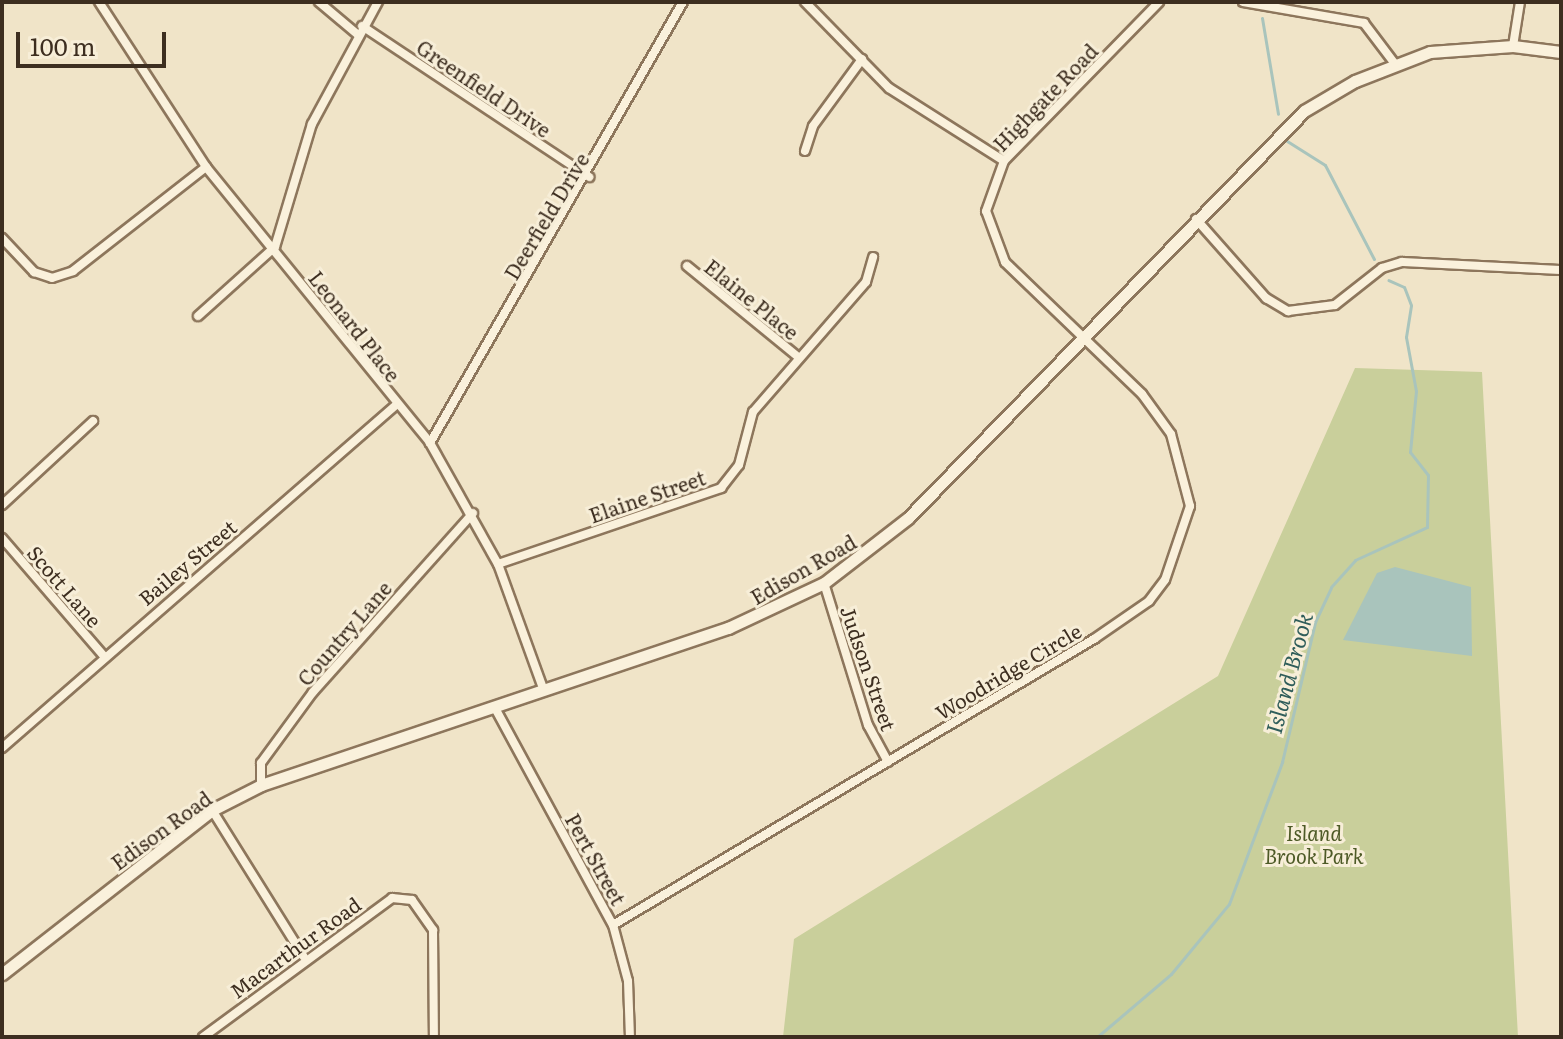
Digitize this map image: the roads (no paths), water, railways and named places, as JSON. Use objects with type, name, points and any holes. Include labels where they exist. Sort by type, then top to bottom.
[{"type":"street","name":"Leonard Place","points":[[99,2],[206,167],[275,247],[396,405],[430,443],[473,513],[498,564],[544,691]]},
{"type":"street","name":"Greenfield Drive","points":[[319,2],[589,177]]},
{"type":"street","points":[[198,316],[275,247],[312,124],[359,30],[378,2]]},
{"type":"street","name":"Deerfield Drive","points":[[430,443],[589,177],[683,2]]},
{"type":"street","points":[[805,2],[889,88],[1004,161]]},
{"type":"street","name":"Highgate Road","points":[[1080,340],[1005,262],[990,236],[986,211],[1004,161],[1159,2]]},
{"type":"street","points":[[1243,2],[1364,23],[1395,64]]},
{"type":"street","points":[[1302,13],[1304,2]]},
{"type":"street","points":[[1513,46],[1520,2]]},
{"type":"street","name":"Edison Road","points":[[2,974],[212,810],[261,785],[774,611],[824,583],[908,518],[1196,218],[1304,111],[1395,64],[1430,52],[1513,46],[1561,52]]},
{"type":"street","points":[[805,151],[813,126],[862,59]]},
{"type":"street","points":[[2,238],[34,272],[52,278],[73,271],[206,167]]},
{"type":"street","points":[[1196,218],[1266,298],[1288,311],[1335,305],[1382,268],[1402,262],[1561,270]]},
{"type":"street","name":"Elaine Street","points":[[498,564],[721,488],[739,465],[753,412],[866,282],[873,257]]},
{"type":"street","name":"Elaine Place","points":[[687,266],[798,357]]},
{"type":"street","name":"Woodridge Circle","points":[[613,925],[888,762],[1149,601],[1182,546],[1190,506],[1171,434],[1142,394],[1080,340]]},
{"type":"street","name":"Bailey Street","points":[[2,748],[103,655],[396,405]]},
{"type":"street","points":[[2,505],[93,421]]},
{"type":"street","name":"Country Lane","points":[[261,785],[261,763],[313,692],[473,513]]},
{"type":"street","name":"Scott Lane","points":[[2,538],[103,655]]},
{"type":"street","name":"Judson Street","points":[[824,583],[868,725],[888,762]]},
{"type":"street","name":"Pert Street","points":[[495,708],[613,925],[628,981],[630,1037]]},
{"type":"street","points":[[212,810],[304,957]]},
{"type":"street","name":"Macarthur Road","points":[[203,1037],[304,957],[392,898],[412,900],[433,930],[434,1037]]},
{"type":"water","points":[[1395,567],[1471,587],[1472,656],[1343,640],[1377,573]]},
{"type":"waterway","name":"Island Brook","points":[[1262,18],[1278,114]]},
{"type":"waterway","name":"Island Brook","points":[[1287,141],[1325,165],[1374,259]]},
{"type":"waterway","name":"Island Brook","points":[[1097,1037],[1171,974],[1229,904],[1282,762],[1315,622],[1331,587],[1355,560],[1427,527],[1428,475],[1410,452],[1416,391],[1406,337],[1411,305],[1404,287],[1388,280]]},
{"type":"park label","name":"Island Brook Park","points":[[1314,844]]}]
